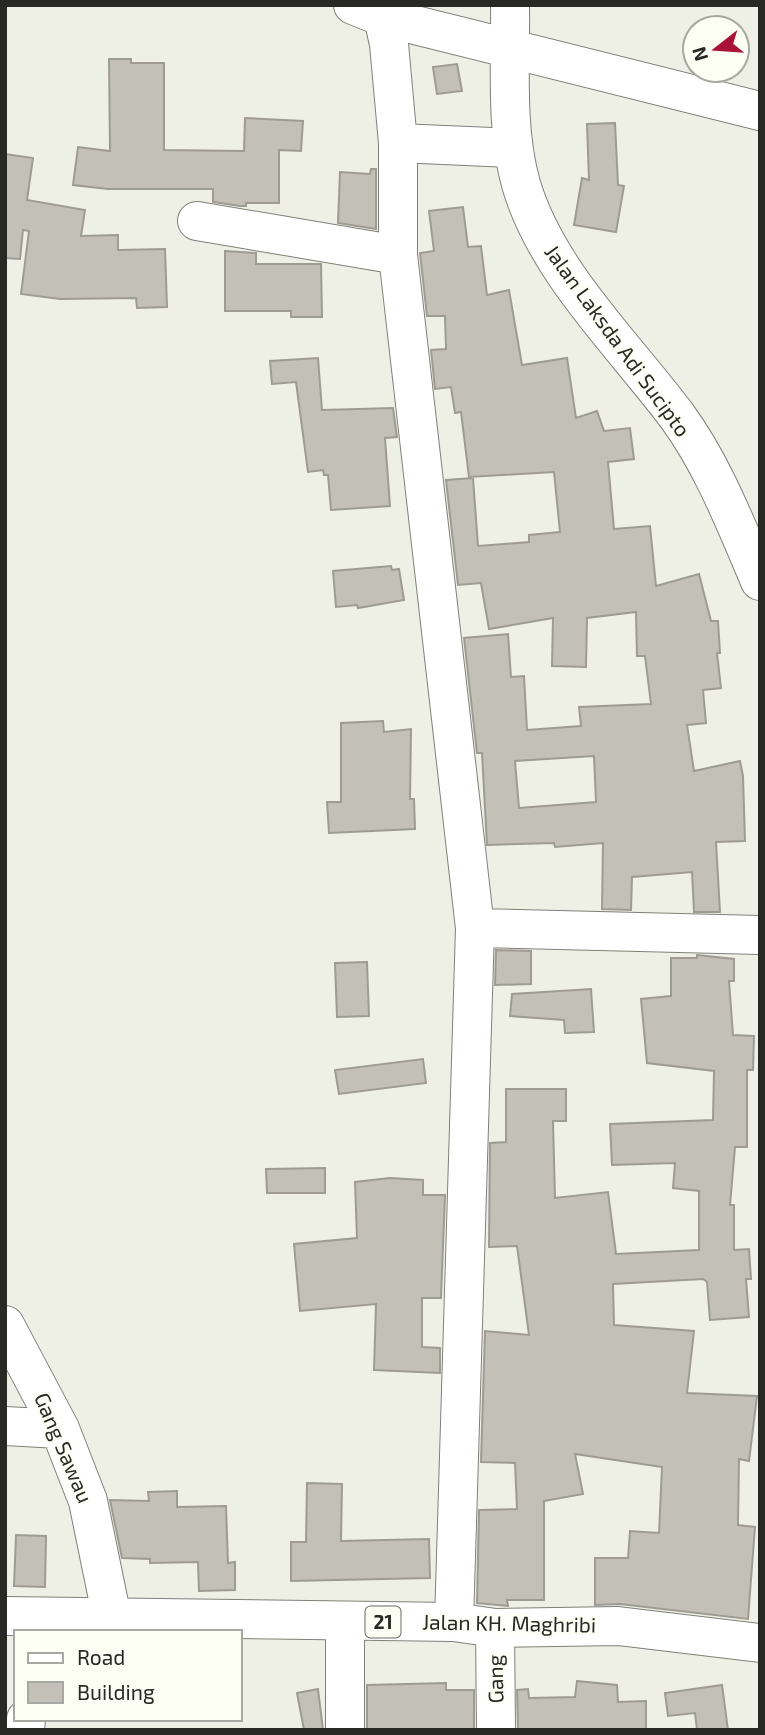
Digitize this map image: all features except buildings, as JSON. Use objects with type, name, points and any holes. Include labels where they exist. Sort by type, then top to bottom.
[{"type":"main road","name":"Jalan Laksda Adi Sucipto","points":[[510,5],[513,148],[522,187],[541,237],[617,342],[678,418],[724,496],[760,581]]},
{"type":"main road","points":[[368,11],[510,50],[760,111]]},
{"type":"main road","points":[[368,11],[389,44],[398,143],[398,255],[475,928],[454,1622]]},
{"type":"main road","points":[[398,143],[513,148]]},
{"type":"main road","points":[[197,221],[398,255]]},
{"type":"main road","points":[[475,928],[760,935]]},
{"type":"main road","name":"Gang Sawau","points":[[5,1325],[60,1429],[88,1501],[112,1618]]},
{"type":"main road","points":[[5,1426],[60,1429]]},
{"type":"main road","name":"Jalan KH. Maghribi","points":[[26,1621],[112,1618],[454,1622],[495,1628],[618,1626],[760,1643]]},
{"type":"main road","points":[[345,1622],[345,1730]]},
{"type":"main road","name":"Gang","points":[[495,1628],[496,1730]]}]
